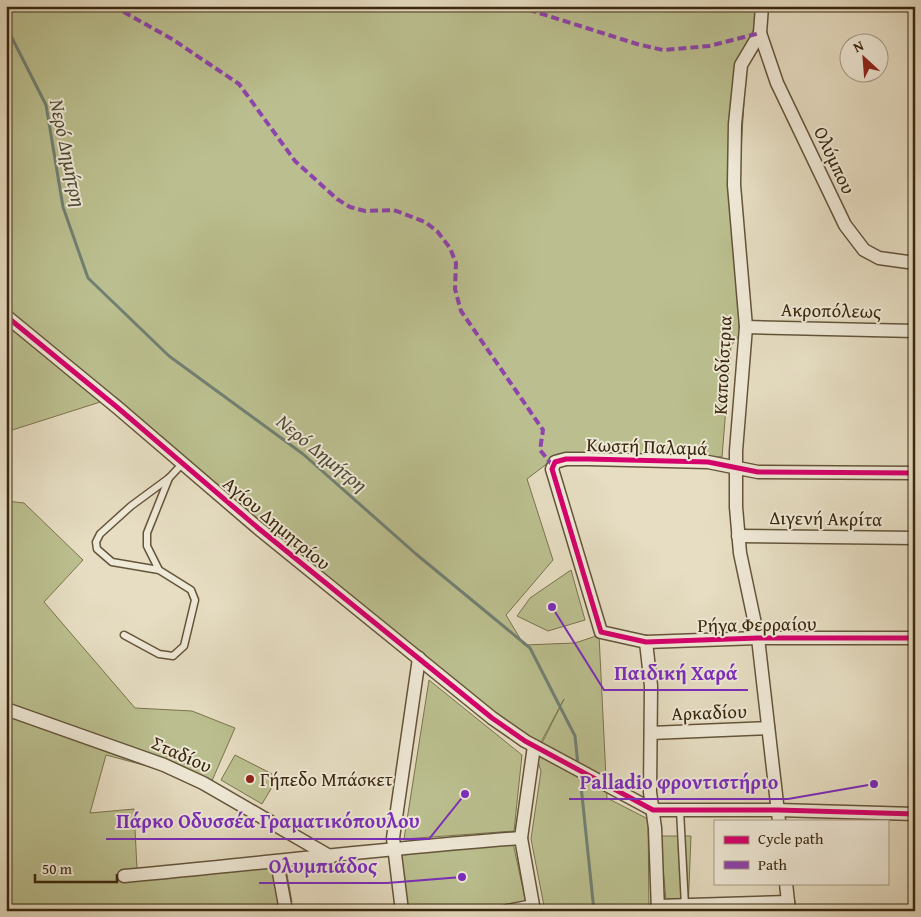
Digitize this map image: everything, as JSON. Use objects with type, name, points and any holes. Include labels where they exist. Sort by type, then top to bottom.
[{"type":"street","points":[[760,33],[762,6]]},
{"type":"street","name":"Ολύμπου","points":[[760,33],[777,83],[845,225],[864,250],[879,258],[915,263]]},
{"type":"street","name":"Καποδίστρια","points":[[760,33],[741,65],[735,124],[734,185],[746,327],[736,468],[738,536],[758,638],[778,815]]},
{"type":"street","name":"Αγίου Δημητρίου","points":[[6,316],[258,528],[492,718],[567,765],[653,810]]},
{"type":"street","name":"Ακροπόλεως","points":[[746,327],[915,331]]},
{"type":"street","name":"Κωστή Παλαμά","points":[[601,632],[555,484],[552,469],[555,462],[588,459],[708,462],[758,472],[915,473]]},
{"type":"street","name":"Διγενή Ακρίτα","points":[[738,536],[915,538]]},
{"type":"street","name":"Ρήγα Φερραίου","points":[[601,632],[646,642],[758,638],[915,638]]},
{"type":"street","points":[[646,642],[650,670],[650,792],[653,810],[658,908],[685,906],[788,906],[786,884]]},
{"type":"street","points":[[402,911],[394,848],[394,826],[419,658]]},
{"type":"street","name":"Σταδίου","points":[[6,709],[164,765],[204,783],[331,857]]},
{"type":"street","name":"Αρκαδίου","points":[[651,733],[768,728]]},
{"type":"street","points":[[507,911],[533,908],[520,838],[534,746]]},
{"type":"street","points":[[653,810],[778,815],[915,814]]},
{"type":"street","points":[[124,876],[331,857],[394,848],[520,838]]},
{"type":"street","points":[[277,862],[286,911]]},
{"type":"lane","points":[[124,634],[160,654],[173,656],[184,646],[195,600],[191,590],[159,570],[112,562],[97,549],[96,542],[100,534],[131,506],[169,478],[183,463]]},
{"type":"lane","points":[[159,570],[147,546],[147,533],[169,478]]},
{"type":"lane","points":[[680,810],[685,906]]},
{"type":"green space","points":[[6,6],[769,6],[759,45],[746,68],[739,185],[746,327],[731,346],[722,457],[557,456],[527,479],[553,560],[506,615],[524,645],[575,643],[599,635],[607,798],[648,819],[649,911],[545,911],[531,839],[541,771],[536,755],[564,699],[540,744],[514,728],[267,528],[116,397],[6,432]]},
{"type":"green space","points":[[6,501],[24,503],[83,560],[44,602],[135,708],[192,711],[235,728],[211,783],[106,755],[90,813],[134,809],[137,869],[284,858],[292,902],[241,911],[6,911]]},
{"type":"green space","points":[[571,570],[585,620],[548,631],[517,616],[530,598]]},
{"type":"green space","points":[[429,680],[522,755],[514,831],[404,839]]},
{"type":"green space","name":"Γήπεδο Μπάσκετ","points":[[235,755],[278,777],[262,804],[221,780]]},
{"type":"green space","points":[[660,836],[691,836],[688,911],[667,911]]},
{"type":"green space","points":[[513,843],[526,903],[486,911],[407,911],[400,852]]},
{"type":"waterway","name":"Νερό Δημήτρη","points":[[6,26],[46,105],[63,207],[88,278],[169,356],[303,454],[416,554],[530,648],[575,736],[578,765]]},
{"type":"waterway","name":"Νερό Δημήτρη","points":[[580,776],[594,911]]},
{"type":"marked path","points":[[113,6],[172,39],[239,84],[295,161],[337,199],[350,207],[365,211],[394,210],[425,222],[437,231],[450,248],[456,263],[455,289],[461,311],[543,430],[540,450],[553,466]]},
{"type":"marked path","points":[[517,6],[637,44],[663,50],[709,46],[760,33]]},
{"type":"cycle path","points":[[6,316],[118,408],[258,528],[492,718],[525,741],[653,810],[778,810],[915,814]]},
{"type":"cycle path","points":[[915,473],[758,472],[708,462],[588,459],[566,459],[555,462],[552,469],[601,632],[646,642],[758,638],[915,638]]},
{"type":"place","name":"Παιδική Χαρά","points":[[552,607]]},
{"type":"place","name":"Γήπεδο Μπάσκετ","points":[[250,779]]},
{"type":"place","name":"Palladio φροντιστήριο","points":[[874,784]]},
{"type":"place","name":"Πάρκο Οδυσσέα Γραματικόπουλου","points":[[465,794]]},
{"type":"place","name":"Ολυμπιάδος","points":[[462,877]]}]
